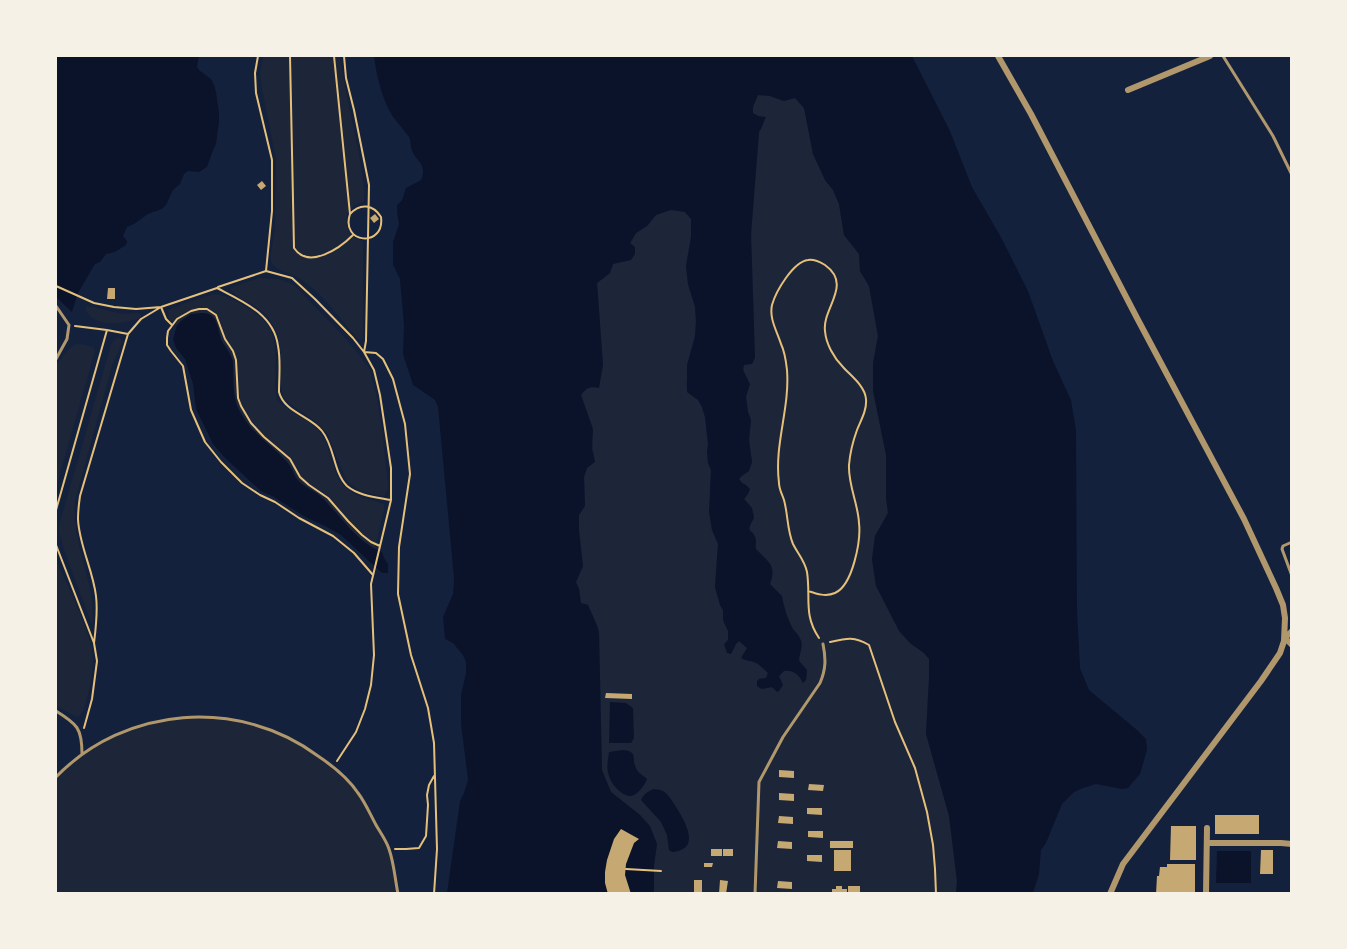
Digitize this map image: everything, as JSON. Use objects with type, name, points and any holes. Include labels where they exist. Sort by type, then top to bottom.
[{"type":"street","points":[[998,56],[1031,114],[1244,519],[1276,588],[1283,605],[1285,618],[1285,638],[1280,653],[1123,864],[1110,894]]},
{"type":"street","points":[[1128,90],[1210,56]]},
{"type":"street","points":[[1285,638],[1292,632]]},
{"type":"street","points":[[1285,638],[1292,645]]},
{"type":"street","points":[[1206,894],[1207,828]]},
{"type":"street","points":[[1207,843],[1292,844]]},
{"type":"lane","points":[[1223,56],[1273,136],[1292,175]]},
{"type":"lane","points":[[56,306],[69,325],[67,339],[56,359]]},
{"type":"lane","points":[[1292,542],[1283,546],[1282,549],[1292,576]]},
{"type":"lane","points":[[755,894],[759,782],[783,737],[820,683],[826,660],[823,644]]},
{"type":"lane","points":[[56,711],[74,723],[82,737],[82,754]]},
{"type":"lane","points":[[56,777],[82,754],[125,730],[156,721],[195,716],[235,719],[271,729],[304,745],[333,766],[358,793],[389,848],[398,894]]},
{"type":"path","points":[[258,56],[255,73],[256,93],[272,160],[272,211],[266,271]]},
{"type":"path","points":[[290,56],[294,248],[300,254],[322,256],[336,249],[353,234]]},
{"type":"path","points":[[334,56],[350,214],[348,225],[353,234],[363,239],[368,239],[378,233],[382,223],[378,212],[368,206],[358,207],[350,214]]},
{"type":"path","points":[[344,56],[346,78],[369,185],[364,352]]},
{"type":"path","points":[[808,591],[826,595],[839,591],[855,559],[859,522],[850,482],[850,462],[855,438],[866,407],[865,395],[860,385],[841,366],[825,336],[825,324],[836,295],[837,283],[829,268],[813,260],[803,261],[793,269],[775,299],[771,311],[773,324],[786,358],[788,384],[787,404],[779,443],[779,484],[792,542],[806,569],[808,607],[811,623],[823,644],[850,638],[869,645],[895,722],[915,768],[927,812],[933,845],[936,894]]},
{"type":"path","points":[[94,643],[96,598],[79,530],[80,496],[128,334],[141,319],[161,307],[266,271],[292,278],[353,338],[374,370],[391,468],[391,500],[371,584],[374,655],[369,693],[356,732],[333,766]]},
{"type":"path","points":[[56,285],[94,303],[136,309],[161,307]]},
{"type":"path","points":[[217,288],[252,307],[267,320],[275,333],[279,346],[281,399],[286,406],[311,420],[322,430],[345,484],[363,495],[391,500]]},
{"type":"path","points":[[161,307],[166,319],[172,325]]},
{"type":"path","points":[[373,575],[354,553],[333,536],[298,518],[242,483],[205,442],[191,410],[183,366],[167,345],[168,331],[177,319],[191,311],[207,309],[216,315],[236,360],[238,398],[251,423],[290,459],[300,477],[328,498],[362,535],[380,546]]},
{"type":"path","points":[[69,325],[128,334]]},
{"type":"path","points":[[56,510],[107,330]]},
{"type":"path","points":[[364,352],[376,353],[383,359],[393,379],[405,424],[410,474],[399,547],[398,594],[411,655],[428,708],[434,743],[437,849],[434,894]]},
{"type":"path","points":[[56,545],[94,643],[97,661],[92,699],[82,737]]},
{"type":"path","points":[[389,848],[419,848],[426,836],[427,795],[435,773]]},
{"type":"path","points":[[626,869],[661,871]]},
{"type":"shaded area","points":[[56,56],[199,56],[197,67],[211,79],[214,85],[219,113],[216,144],[207,167],[199,172],[188,171],[184,174],[180,184],[173,190],[162,209],[148,214],[127,227],[123,236],[127,241],[126,245],[115,252],[106,254],[100,262],[95,264],[78,293],[72,312],[56,297]]},
{"type":"shaded area","points":[[263,56],[340,56],[364,188],[364,201],[351,208],[346,223],[351,235],[363,241],[363,339],[358,339],[323,298],[307,284],[277,268],[271,262],[275,227],[276,159],[260,74]]},
{"type":"shaded area","points":[[374,56],[912,56],[950,131],[972,187],[1028,291],[1053,361],[1071,400],[1076,430],[1077,611],[1080,668],[1089,690],[1146,739],[1147,750],[1140,774],[1128,788],[1096,784],[1074,792],[1062,804],[1041,850],[1039,874],[1033,893],[956,893],[957,881],[949,816],[926,734],[929,659],[899,631],[876,586],[872,559],[875,536],[888,513],[886,455],[873,391],[873,363],[878,336],[869,286],[860,271],[859,254],[844,235],[839,204],[813,154],[804,108],[795,98],[784,101],[758,95],[753,113],[766,117],[759,132],[751,234],[755,358],[752,364],[744,365],[743,370],[750,384],[746,397],[751,420],[749,440],[752,462],[749,471],[739,479],[750,489],[744,499],[752,508],[754,518],[749,529],[755,536],[756,549],[772,568],[770,584],[782,596],[789,622],[801,641],[799,661],[807,670],[806,680],[803,683],[795,673],[784,671],[779,676],[783,685],[779,691],[777,692],[772,687],[762,689],[757,686],[757,681],[766,678],[768,673],[756,663],[741,658],[747,648],[739,641],[731,654],[727,653],[724,644],[728,640],[728,631],[715,587],[718,544],[712,530],[709,512],[711,470],[708,463],[705,417],[698,400],[687,392],[687,365],[695,336],[696,321],[686,266],[691,237],[691,219],[685,212],[671,210],[656,215],[647,226],[636,233],[630,243],[635,247],[635,254],[631,260],[613,264],[610,273],[597,283],[603,365],[599,388],[588,388],[581,395],[593,429],[592,449],[595,462],[587,468],[584,477],[585,506],[579,515],[583,566],[576,582],[581,603],[588,605],[599,633],[602,770],[611,792],[650,826],[657,844],[654,893],[447,893],[460,801],[468,780],[461,724],[461,695],[466,662],[453,643],[445,639],[443,617],[453,594],[454,578],[438,407],[435,400],[413,385],[403,354],[404,326],[400,279],[393,265],[393,242],[399,224],[397,205],[402,200],[406,188],[421,180],[423,170],[412,151],[409,137],[386,104],[379,84]]},
{"type":"shaded area","points":[[757,95],[770,96],[784,101],[795,98],[804,108],[813,154],[839,204],[844,235],[859,254],[860,271],[869,286],[878,336],[873,363],[886,455],[888,513],[875,536],[872,559],[876,586],[887,606],[910,643],[929,659],[926,734],[949,815],[957,881],[956,893],[654,893],[657,844],[640,815],[611,792],[602,770],[599,633],[588,605],[581,603],[576,582],[583,566],[579,515],[585,506],[584,477],[587,468],[595,461],[587,412],[581,395],[601,375],[603,365],[597,283],[610,273],[613,264],[636,233],[647,226],[656,215],[671,209],[685,212],[691,219],[691,237],[686,266],[696,321],[686,384],[687,391],[698,400],[705,417],[708,463],[711,470],[712,530],[718,544],[715,587],[723,610],[723,621],[728,631],[728,640],[734,650],[739,641],[747,648],[742,659],[757,663],[768,673],[766,678],[759,679],[757,686],[761,689],[771,687],[775,689],[783,685],[779,676],[784,671],[795,673],[804,683],[807,677],[807,670],[799,661],[801,641],[789,622],[782,596],[770,584],[772,568],[756,550],[755,536],[749,529],[754,518],[752,508],[744,499],[749,492],[746,485],[739,479],[749,471],[752,462],[749,440],[751,420],[746,397],[748,379],[743,367],[755,351],[751,234],[759,131],[765,118],[753,113]]},
{"type":"shaded area","points":[[259,278],[279,279],[294,285],[347,340],[369,368],[382,429],[388,487],[385,495],[363,492],[347,482],[327,433],[283,397],[281,353],[277,333],[264,313],[230,289]]},
{"type":"shaded area","points":[[214,294],[237,302],[258,315],[268,325],[275,347],[277,400],[318,430],[327,446],[335,472],[345,487],[357,495],[384,504],[375,549],[352,532],[321,496],[302,483],[294,471],[250,427],[237,406],[232,379],[233,361],[222,342],[214,318],[194,314],[177,325],[169,319],[168,310]]},
{"type":"shaded area","points":[[85,306],[126,314],[139,313],[141,317],[118,323],[101,322],[88,313]]},
{"type":"shaded area","points":[[202,313],[214,318],[221,339],[231,357],[235,398],[248,424],[281,455],[299,481],[329,504],[349,528],[364,541],[382,552],[388,564],[388,573],[382,573],[341,535],[261,491],[213,444],[196,409],[193,384],[185,359],[176,348],[173,339],[177,325],[182,320],[191,314]]},
{"type":"shaded area","points":[[118,337],[123,341],[112,366],[75,501],[75,525],[92,598],[93,627],[59,532],[111,344]]},
{"type":"shaded area","points":[[76,344],[93,347],[95,351],[56,488],[56,365]]},
{"type":"shaded area","points":[[56,560],[79,610],[92,650],[93,666],[89,689],[84,709],[77,717],[56,706]]},
{"type":"shaded area","points":[[610,702],[626,703],[633,708],[634,738],[631,743],[609,743]]},
{"type":"shaded area","points":[[195,716],[235,719],[271,729],[304,745],[333,766],[358,793],[389,848],[398,894],[56,894],[56,777],[77,758],[113,736],[158,721]]},
{"type":"shaded area","points":[[623,750],[633,754],[637,770],[647,779],[643,787],[633,796],[620,792],[614,786],[608,770],[609,752]]},
{"type":"shaded area","points":[[654,789],[663,791],[669,796],[687,827],[689,841],[687,846],[681,850],[672,852],[669,850],[667,835],[661,822],[641,800],[646,793]]},
{"type":"shaded area","points":[[1217,851],[1251,851],[1251,883],[1216,883]]},
{"type":"building","points":[[262,181],[266,186],[261,190],[257,185]]},
{"type":"building","points":[[375,214],[379,219],[374,223],[370,218]]},
{"type":"building","points":[[108,288],[115,288],[115,299],[107,299]]},
{"type":"building","points":[[606,693],[632,694],[632,699],[605,698]]},
{"type":"building","points":[[779,770],[794,771],[794,778],[779,777]]},
{"type":"building","points":[[809,784],[824,785],[823,791],[808,790]]},
{"type":"building","points":[[779,793],[794,794],[794,801],[779,800]]},
{"type":"building","points":[[807,808],[822,808],[822,815],[807,814]]},
{"type":"building","points":[[1215,815],[1259,815],[1259,834],[1215,834]]},
{"type":"building","points":[[779,816],[793,817],[793,824],[778,823]]},
{"type":"building","points":[[1171,826],[1196,826],[1196,860],[1170,860]]},
{"type":"building","points":[[621,829],[639,839],[634,843],[626,864],[625,875],[631,894],[608,894],[605,883],[607,860],[614,839]]},
{"type":"building","points":[[808,831],[823,831],[823,838],[808,837]]},
{"type":"building","points":[[778,841],[792,842],[792,849],[777,848]]},
{"type":"building","points":[[830,841],[853,841],[853,848],[830,848]]},
{"type":"building","points":[[711,849],[722,849],[722,856],[711,856]]},
{"type":"building","points":[[723,849],[733,849],[733,856],[723,856]]},
{"type":"building","points":[[834,850],[851,850],[851,871],[834,871]]},
{"type":"building","points":[[1261,850],[1273,850],[1273,874],[1260,874]]},
{"type":"building","points":[[807,855],[822,855],[822,862],[807,861]]},
{"type":"building","points":[[704,863],[713,863],[712,867],[704,867]]},
{"type":"building","points":[[1167,864],[1195,864],[1195,894],[1156,894],[1160,867],[1167,867]]},
{"type":"building","points":[[694,880],[702,880],[702,894],[694,894]]},
{"type":"building","points":[[720,880],[728,881],[726,894],[719,894]]},
{"type":"building","points":[[778,881],[792,882],[792,889],[777,888]]},
{"type":"building","points":[[836,886],[847,889],[847,894],[832,894],[832,889],[836,889]]},
{"type":"building","points":[[848,886],[860,886],[860,894],[848,894]]}]
